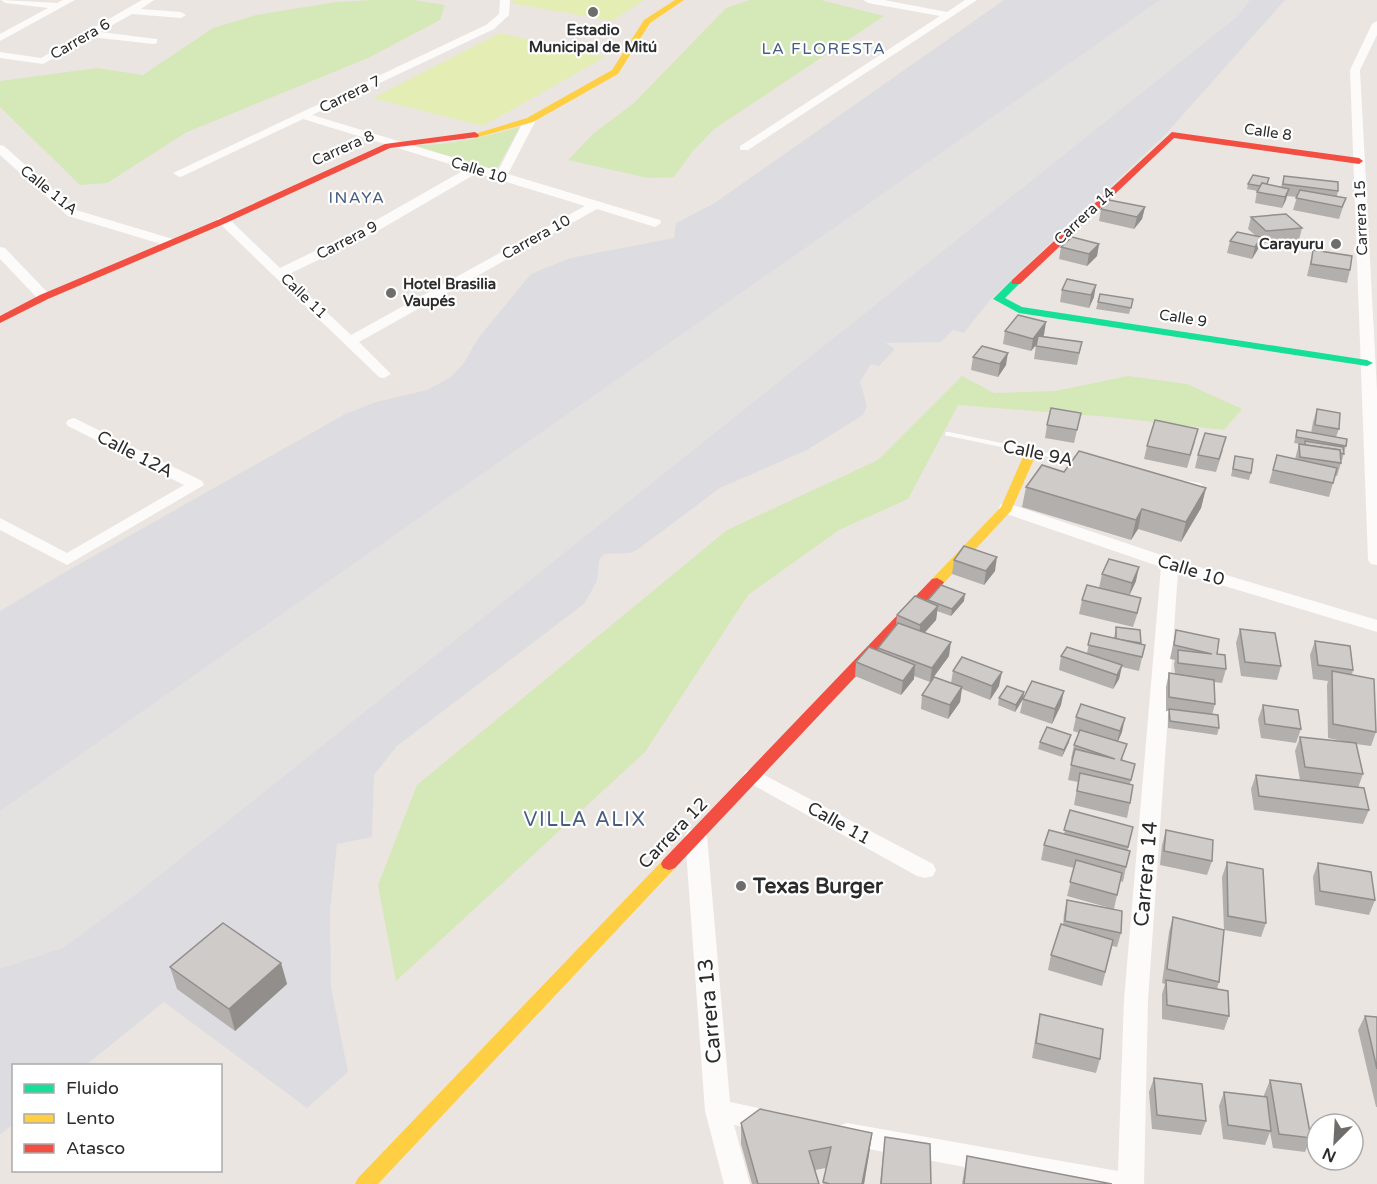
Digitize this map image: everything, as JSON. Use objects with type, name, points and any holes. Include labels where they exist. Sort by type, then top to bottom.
[{"type":"street","points":[[6,0],[58,6]]},
{"type":"street","points":[[0,38],[70,0]]},
{"type":"street","name":"Carrera 6","points":[[0,55],[43,61],[149,0]]},
{"type":"street","name":"Carrera 7","points":[[179,173],[490,27],[504,15],[505,0]]},
{"type":"street","name":"Carrera 8","points":[[0,320],[44,297],[394,145],[470,136],[530,120],[615,72],[646,22],[680,0]]},
{"type":"street","points":[[868,0],[950,15]]},
{"type":"street","points":[[744,148],[972,0]]},
{"type":"street","points":[[129,11],[181,15]]},
{"type":"street","name":"Carrera 15","points":[[1377,24],[1355,70],[1377,560]]},
{"type":"street","points":[[89,34],[153,41]]},
{"type":"street","name":"Calle 10","points":[[304,116],[655,223]]},
{"type":"street","points":[[501,177],[530,120]]},
{"type":"street","name":"Calle 8","points":[[1172,135],[1359,161]]},
{"type":"street","name":"Carrera 14","points":[[998,299],[1172,135]]},
{"type":"street","name":"Calle 11A","points":[[0,149],[72,213],[171,243]]},
{"type":"street","name":"Carrera 9","points":[[280,273],[369,230],[475,169]]},
{"type":"street","name":"Carrera 10","points":[[351,341],[595,205]]},
{"type":"street","name":"Calle 11","points":[[223,221],[384,374]]},
{"type":"street","points":[[0,251],[44,297]]},
{"type":"street","name":"Calle 9","points":[[998,299],[1019,310],[1367,363]]},
{"type":"street","name":"Calle 12A","points":[[0,523],[67,560],[196,485],[74,423]]},
{"type":"street","points":[[1007,508],[1031,452]]},
{"type":"street","name":"Calle 10","points":[[1007,508],[1170,564],[1377,626]]},
{"type":"street","name":"Carrera 12","points":[[365,1184],[1007,508]]},
{"type":"street","name":"Carrera 14","points":[[1131,1184],[1136,1011],[1170,564]]},
{"type":"street","name":"Calle 11","points":[[753,776],[925,870]]},
{"type":"street","name":"Carrera 13","points":[[696,836],[718,1111],[737,1184]]},
{"type":"street","points":[[718,1111],[1121,1184]]},
{"type":"lane","name":"Calle 9A","points":[[949,434],[1087,463]]},
{"type":"lane","points":[[1165,479],[1199,485]]},
{"type":"shaded area","points":[[1004,0],[1285,0],[1165,135],[990,300],[964,333],[953,330],[941,342],[886,343],[895,349],[879,366],[871,364],[860,382],[867,406],[863,415],[807,450],[720,488],[637,550],[630,553],[604,554],[599,560],[597,581],[584,604],[397,746],[374,775],[372,837],[337,844],[330,912],[331,987],[348,1072],[307,1108],[164,1002],[87,1064],[12,1064],[12,1125],[0,1135],[0,611],[345,414],[376,402],[427,390],[451,377],[463,364],[479,337],[531,274],[570,258],[674,238],[676,223],[713,204]]},
{"type":"green space","points":[[413,0],[445,5],[440,20],[368,58],[187,132],[107,183],[80,185],[0,107],[0,81],[97,68],[143,75],[213,28],[256,15],[336,2]]},
{"type":"green space","name":"Estadio Municipal de Mitú","points":[[515,0],[644,0],[612,21],[510,3]]},
{"type":"green space","points":[[750,0],[821,0],[884,16],[714,129],[693,151],[674,177],[648,178],[568,160],[594,133],[634,103],[726,8]]},
{"type":"green space","points":[[500,33],[605,57],[483,126],[373,98]]},
{"type":"green space","points":[[520,127],[496,170],[411,145],[452,142]]},
{"type":"green space","points":[[962,376],[994,393],[1055,391],[1128,376],[1187,384],[1242,409],[1224,430],[1110,417],[958,405],[908,499],[839,530],[748,595],[645,752],[396,981],[378,885],[417,785],[727,530],[878,460]]},
{"type":"building","points":[[1253,175],[1269,178],[1267,184],[1262,183],[1260,186],[1248,184]]},
{"type":"building","points":[[1284,176],[1338,182],[1338,191],[1283,184]]},
{"type":"building","points":[[1262,183],[1289,189],[1285,197],[1257,192]]},
{"type":"building","points":[[1300,190],[1346,198],[1342,207],[1296,198]]},
{"type":"building","points":[[1109,200],[1145,207],[1137,217],[1101,209]]},
{"type":"building","points":[[1286,214],[1302,228],[1266,231],[1251,217]]},
{"type":"building","points":[[1237,232],[1261,237],[1255,247],[1230,241]]},
{"type":"building","points":[[1072,237],[1099,244],[1089,254],[1061,247]]},
{"type":"building","points":[[1313,250],[1352,256],[1350,270],[1311,264]]},
{"type":"building","points":[[1067,279],[1096,285],[1091,295],[1062,290]]},
{"type":"building","points":[[1100,294],[1133,299],[1131,308],[1098,302]]},
{"type":"building","points":[[1018,315],[1046,322],[1033,339],[1005,331]]},
{"type":"building","points":[[1038,336],[1082,342],[1079,353],[1036,346]]},
{"type":"building","points":[[982,346],[1008,353],[1000,364],[973,357]]},
{"type":"building","points":[[1051,408],[1081,413],[1077,430],[1047,425]]},
{"type":"building","points":[[1317,409],[1340,413],[1339,429],[1315,425]]},
{"type":"building","points":[[1155,420],[1198,429],[1190,455],[1147,446]]},
{"type":"building","points":[[1297,430],[1347,439],[1346,446],[1296,437]]},
{"type":"building","points":[[1205,433],[1226,437],[1219,459],[1198,455]]},
{"type":"building","points":[[1305,441],[1343,447],[1344,454],[1340,453],[1340,450],[1305,445]]},
{"type":"building","points":[[1299,444],[1340,450],[1341,463],[1300,457]]},
{"type":"building","points":[[1079,451],[1206,488],[1186,522],[1142,509],[1136,520],[1026,487],[1042,465],[1064,472]]},
{"type":"building","points":[[1277,455],[1337,468],[1333,483],[1273,470]]},
{"type":"building","points":[[1235,456],[1253,459],[1251,473],[1233,469]]},
{"type":"building","points":[[964,546],[997,557],[986,571],[954,560]]},
{"type":"building","points":[[1109,559],[1139,567],[1132,583],[1102,574]]},
{"type":"building","points":[[941,585],[965,594],[952,609],[928,600]]},
{"type":"building","points":[[1087,585],[1141,598],[1137,613],[1082,600]]},
{"type":"building","points":[[915,596],[938,606],[920,625],[897,615]]},
{"type":"building","points":[[898,623],[951,642],[932,668],[878,648]]},
{"type":"building","points":[[1116,627],[1140,630],[1141,643],[1116,639]]},
{"type":"building","points":[[1240,629],[1275,633],[1281,666],[1245,662]]},
{"type":"building","points":[[1176,630],[1219,639],[1217,654],[1225,655],[1226,669],[1178,663],[1178,650],[1212,654],[1174,645]]},
{"type":"building","points":[[1091,633],[1145,645],[1142,657],[1088,645]]},
{"type":"building","points":[[1315,641],[1350,646],[1353,670],[1318,665]]},
{"type":"building","points":[[869,647],[915,665],[903,681],[856,662]]},
{"type":"building","points":[[1067,647],[1122,665],[1117,675],[1061,656]]},
{"type":"building","points":[[962,657],[1002,672],[992,686],[953,671]]},
{"type":"building","points":[[1332,671],[1374,679],[1376,732],[1333,724]]},
{"type":"building","points":[[1169,673],[1214,680],[1215,704],[1169,697]]},
{"type":"building","points":[[934,677],[962,687],[950,705],[922,695]]},
{"type":"building","points":[[1032,681],[1064,691],[1055,709],[1023,699]]},
{"type":"building","points":[[1007,686],[1024,692],[1016,705],[999,698]]},
{"type":"building","points":[[1081,704],[1125,718],[1120,731],[1076,717]]},
{"type":"building","points":[[1263,705],[1298,710],[1301,729],[1265,724]]},
{"type":"building","points":[[1169,709],[1218,715],[1219,728],[1170,721]]},
{"type":"building","points":[[1047,727],[1071,735],[1064,750],[1040,742]]},
{"type":"building","points":[[1080,730],[1127,744],[1121,760],[1135,764],[1131,780],[1071,765],[1075,749],[1115,759],[1074,745]]},
{"type":"building","points":[[1300,737],[1356,743],[1363,774],[1305,767]]},
{"type":"building","points":[[1080,773],[1133,785],[1130,803],[1077,791]]},
{"type":"building","points":[[1256,775],[1364,788],[1369,810],[1259,796]]},
{"type":"building","points":[[1070,810],[1133,827],[1128,847],[1064,830]]},
{"type":"building","points":[[1049,830],[1130,851],[1126,867],[1044,845]]},
{"type":"building","points":[[1166,830],[1213,840],[1212,861],[1164,851]]},
{"type":"building","points":[[1076,860],[1122,873],[1117,895],[1070,882]]},
{"type":"building","points":[[1227,862],[1263,869],[1266,923],[1228,916]]},
{"type":"building","points":[[1318,863],[1371,872],[1375,900],[1320,891]]},
{"type":"building","points":[[1067,900],[1122,911],[1121,933],[1065,921]]},
{"type":"building","points":[[1173,917],[1224,930],[1219,982],[1167,969]]},
{"type":"building","points":[[223,923],[281,963],[229,1009],[170,967]]},
{"type":"building","points":[[1061,924],[1113,940],[1105,972],[1051,955]]},
{"type":"building","points":[[1166,980],[1228,991],[1229,1016],[1167,1005]]},
{"type":"building","points":[[1040,1014],[1103,1029],[1100,1059],[1036,1043]]},
{"type":"building","points":[[1365,1016],[1377,1017],[1377,1069]]},
{"type":"building","points":[[1154,1078],[1202,1084],[1206,1121],[1157,1115]]},
{"type":"building","points":[[1270,1080],[1301,1084],[1306,1112],[1305,1137],[1279,1134]]},
{"type":"building","points":[[1224,1092],[1267,1097],[1271,1131],[1228,1125]]},
{"type":"building","points":[[760,1109],[872,1133],[862,1184],[823,1182],[831,1147],[809,1151],[819,1184],[758,1184],[741,1123]]},
{"type":"building","points":[[885,1137],[930,1144],[931,1184],[881,1184]]},
{"type":"building","points":[[967,1156],[1112,1184],[964,1184]]},
{"type":"taxiway","points":[[0,856],[23,859],[74,849]]},
{"type":"runway","points":[[0,899],[74,849],[1211,0]]},
{"type":"traffic: fast","points":[[1016,282],[998,299],[1019,310],[1367,363]]},
{"type":"traffic: slow","points":[[475,135],[530,120],[615,72],[647,22],[680,0]]},
{"type":"traffic: slow","points":[[937,582],[1007,508],[1031,452]]},
{"type":"traffic: slow","points":[[365,1184],[669,864]]},
{"type":"traffic: jam","points":[[0,320],[44,297],[223,221],[388,146],[475,135]]},
{"type":"traffic: jam","points":[[1016,282],[1172,135],[1359,161]]},
{"type":"traffic: jam","points":[[669,864],[937,582]]},
{"type":"place","name":"Estadio Municipal de Mitú","points":[[593,12]]},
{"type":"place","name":"Carayuru","points":[[1336,244]]},
{"type":"place","name":"Hotel Brasilia Vaupés","points":[[391,293]]},
{"type":"place","name":"Texas Burger","points":[[741,886]]},
{"type":"district","name":"LA FLORESTA","points":[[824,49]]},
{"type":"district","name":"INAYA","points":[[357,198]]},
{"type":"district","name":"VILLA ALIX","points":[[585,820]]}]
